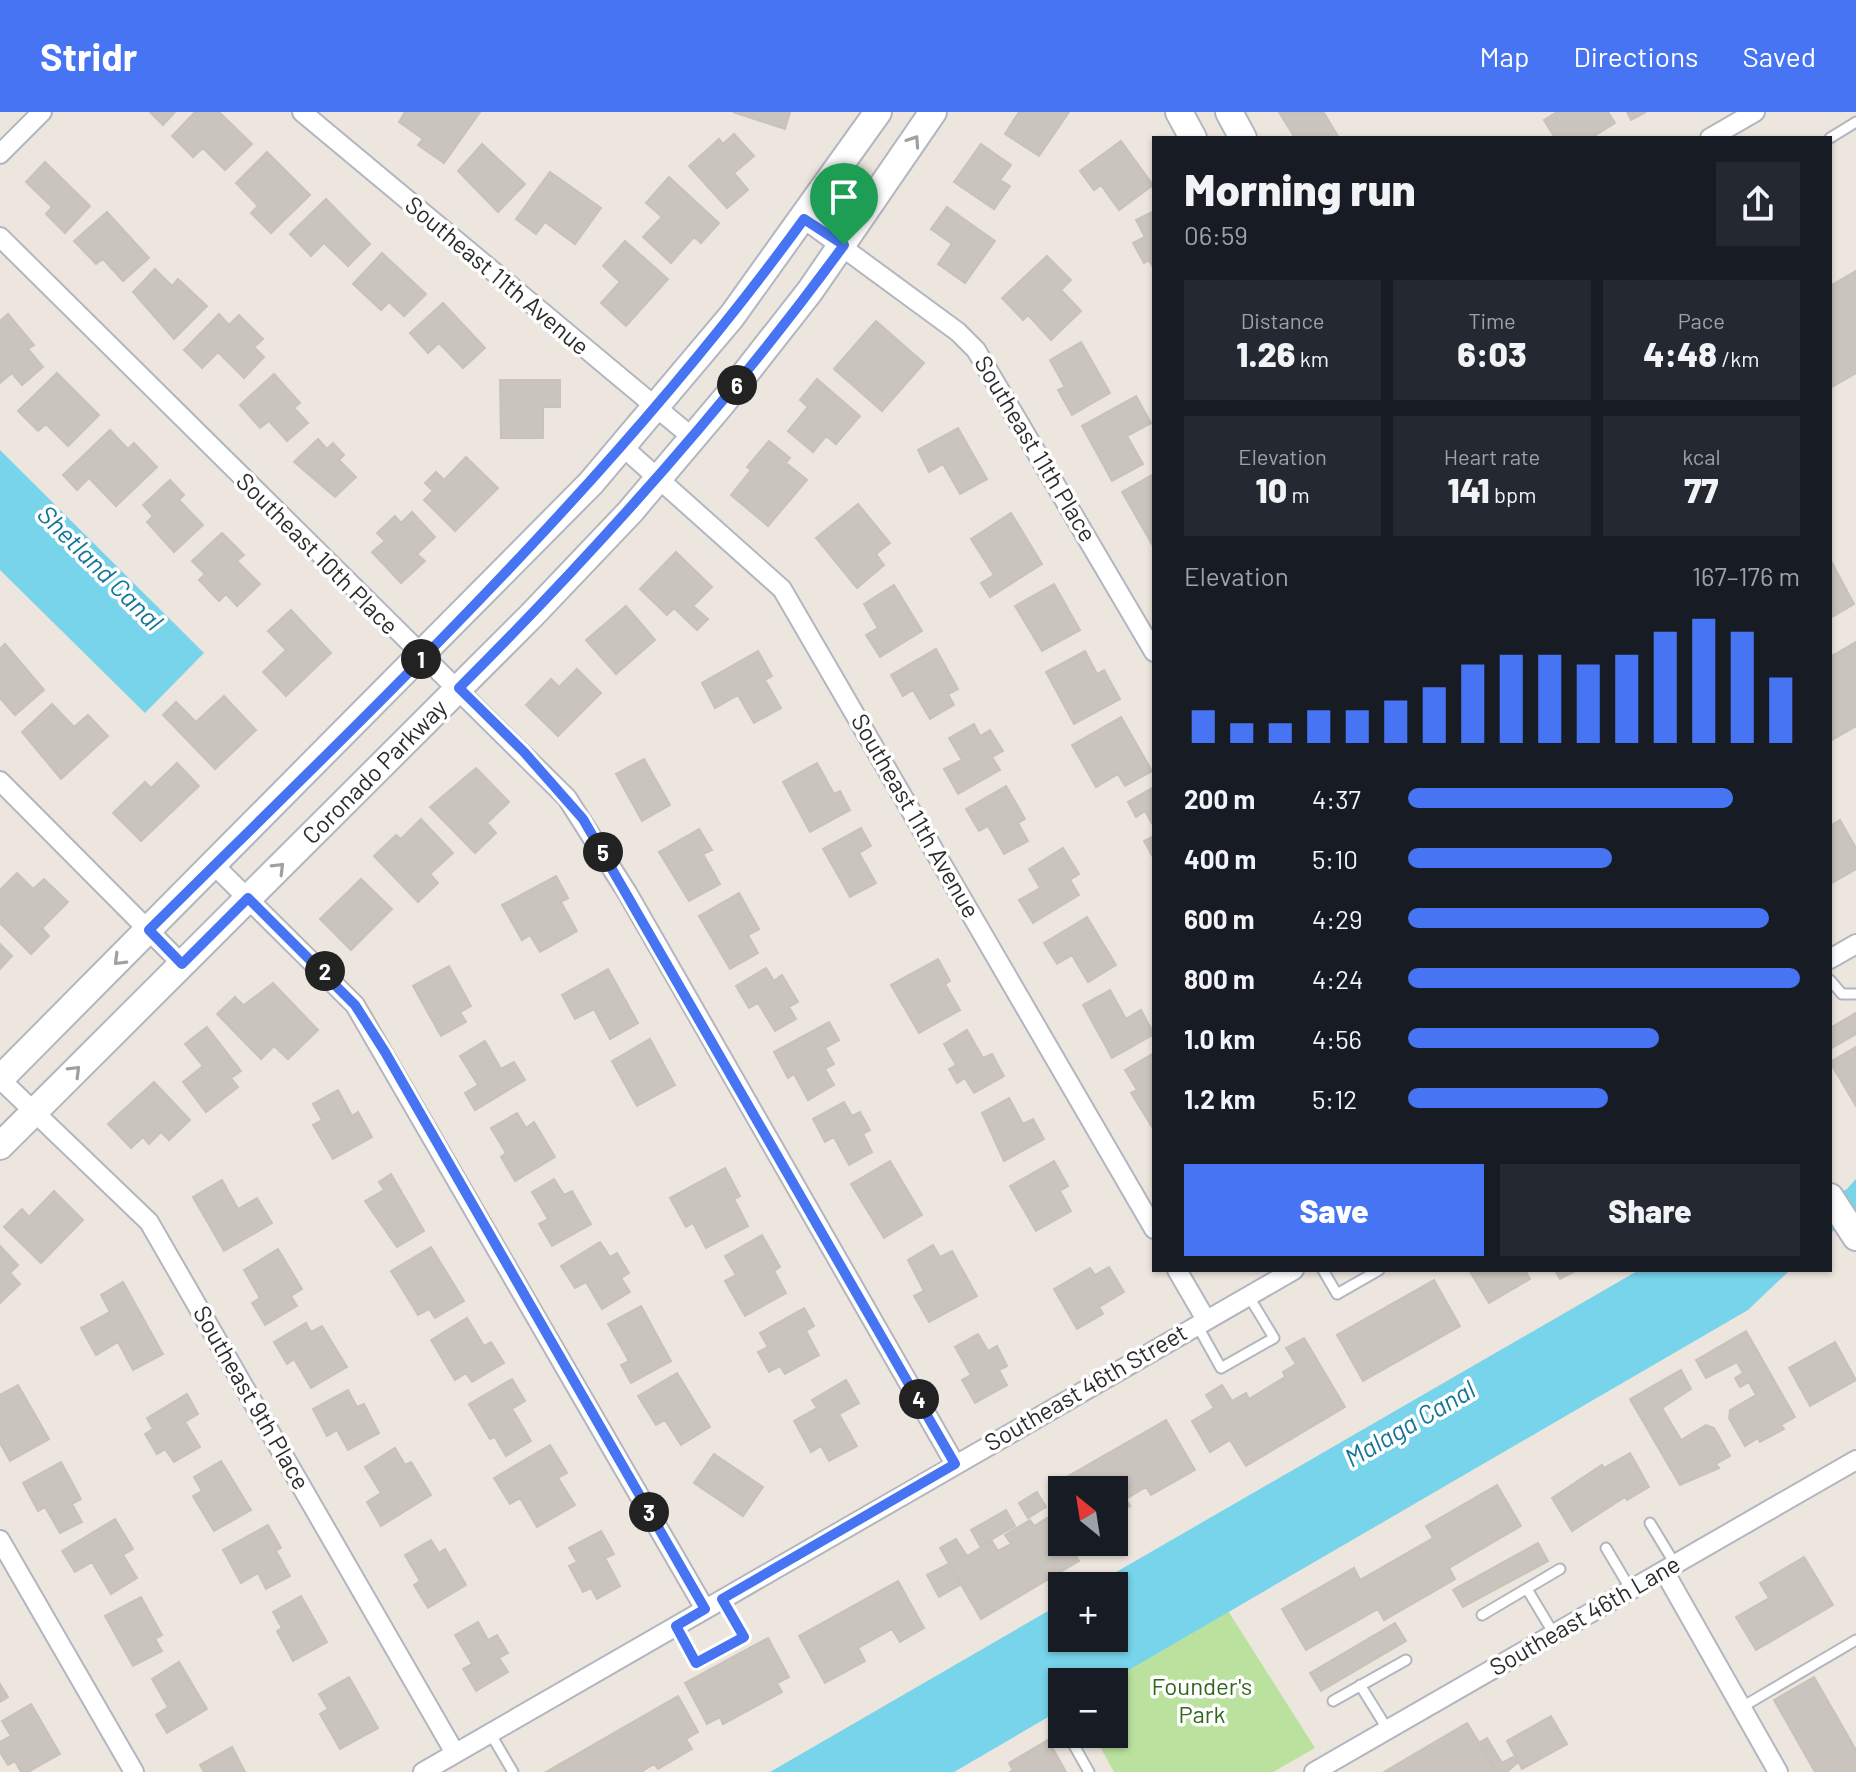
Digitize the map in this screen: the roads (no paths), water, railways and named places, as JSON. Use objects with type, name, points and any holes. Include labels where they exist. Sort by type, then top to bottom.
[{"type":"street","points":[[0,154],[42,112]]},
{"type":"street","name":"Southeast 11th Avenue","points":[[302,112],[693,438]]},
{"type":"street","name":"Coronado Parkway","points":[[0,1079],[423,657],[623,447],[804,219],[878,112]]},
{"type":"street","name":"Coronado Parkway","points":[[0,1146],[582,564],[693,438],[844,245],[933,112]]},
{"type":"street","points":[[1179,112],[1192,136]]},
{"type":"street","points":[[1229,112],[1242,136]]},
{"type":"street","points":[[1713,136],[1755,112]]},
{"type":"street","name":"Southeast 11th Place","points":[[804,219],[844,245],[958,332],[976,350],[1152,649]]},
{"type":"street","name":"Southeast 10th Place","points":[[0,237],[423,657],[524,752],[583,819],[955,1464]]},
{"type":"street","name":"Southeast 11th Avenue","points":[[623,447],[782,589],[797,611],[1152,1226]]},
{"type":"street","points":[[0,781],[182,964]]},
{"type":"street","points":[[214,865],[355,1005],[705,1609]]},
{"type":"street","points":[[1832,958],[1856,944]]},
{"type":"street","name":"Southeast 9th Place","points":[[0,1079],[149,1222],[455,1753]]},
{"type":"street","points":[[1832,1200],[1853,1234],[1856,1259]]},
{"type":"street","points":[[1178,1272],[1201,1320]]},
{"type":"street","name":"Southeast 46th Street","points":[[423,1772],[1201,1320],[1290,1272]]},
{"type":"street","name":"Southeast 46th Lane","points":[[1314,1772],[1856,1460]]},
{"type":"street","points":[[0,1540],[134,1772]]},
{"type":"street","points":[[1670,1568],[1778,1772]]},
{"type":"lane","points":[[1832,137],[1856,122]]},
{"type":"lane","points":[[1832,982],[1842,994],[1856,994]]},
{"type":"lane","points":[[1324,1272],[1337,1294],[1376,1272]]},
{"type":"lane","points":[[1201,1320],[1221,1368],[1274,1338],[1248,1295]]},
{"type":"lane","points":[[1650,1523],[1670,1568]]},
{"type":"lane","points":[[1606,1548],[1631,1590]]},
{"type":"lane","points":[[1482,1615],[1560,1569]]},
{"type":"lane","points":[[1527,1589],[1554,1634]]},
{"type":"lane","points":[[676,1626],[696,1663],[744,1637],[722,1599]]},
{"type":"lane","points":[[1742,1707],[1856,1640]]},
{"type":"lane","points":[[1333,1701],[1406,1660]]},
{"type":"lane","points":[[1360,1685],[1388,1730]]},
{"type":"lane","points":[[490,1733],[513,1772]]},
{"type":"lane","points":[[1076,1748],[1089,1772]]},
{"type":"water","name":"Shetland Canal","points":[[0,450],[204,653],[145,713],[0,570]]},
{"type":"water","points":[[1856,1179],[1856,1217],[1832,1232],[1832,1198]]},
{"type":"water","name":"Malaga Canal","points":[[1636,1272],[1788,1272],[1748,1310],[1128,1670],[1048,1668],[1048,1717],[954,1772],[770,1772],[1048,1611],[1048,1652],[1128,1652],[1128,1572],[1116,1572]]},
{"type":"park label","name":"Founder's Park","points":[[1202,1701]]}]
